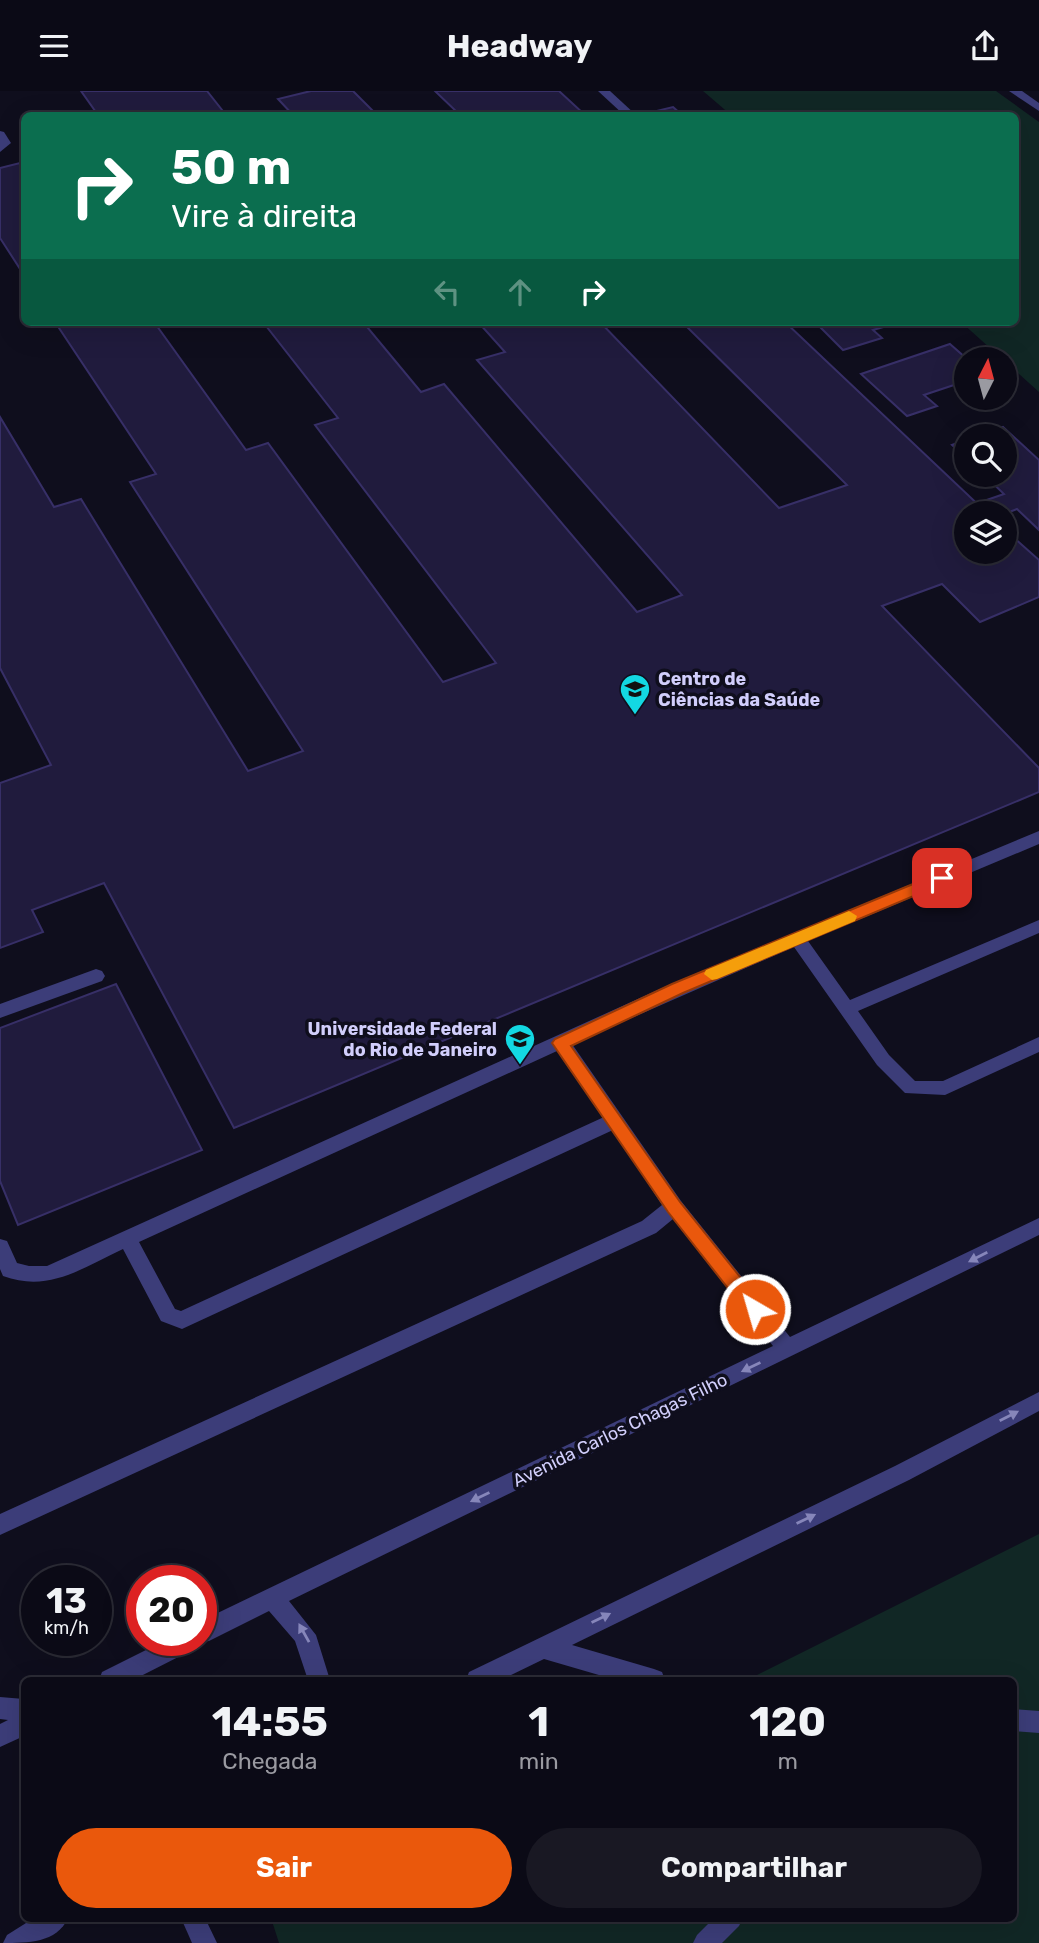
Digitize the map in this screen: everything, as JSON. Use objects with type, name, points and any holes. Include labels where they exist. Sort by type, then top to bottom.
[{"type":"street","points":[[604,91],[628,112]]},
{"type":"street","points":[[1015,91],[1039,108]]},
{"type":"street","points":[[0,134],[5,143],[0,149]]},
{"type":"street","points":[[0,1247],[10,1270],[29,1275],[48,1274],[677,989],[1039,837]]},
{"type":"street","points":[[846,1009],[1039,926]]},
{"type":"street","points":[[797,938],[891,1069],[911,1088],[945,1088],[1039,1044]]},
{"type":"street","points":[[0,1011],[96,976]]},
{"type":"street","points":[[561,1043],[674,1207],[788,1350]]},
{"type":"street","points":[[127,1238],[168,1315],[182,1320],[616,1120]]},
{"type":"street","points":[[0,1525],[649,1227],[674,1207]]},
{"type":"street","name":"Avenida Carlos Chagas Filho","points":[[217,1625],[1039,1226]]},
{"type":"street","points":[[483,1677],[902,1473],[1039,1401]]},
{"type":"street","points":[[270,1598],[300,1625],[313,1651],[318,1677]]},
{"type":"street","points":[[540,1647],[644,1677]]},
{"type":"street","points":[[116,1677],[157,1656]]},
{"type":"street","points":[[0,1708],[21,1710]]},
{"type":"street","points":[[1017,1720],[1039,1722]]},
{"type":"street","points":[[0,1736],[21,1726]]},
{"type":"street","points":[[15,1943],[50,1922]]},
{"type":"street","points":[[195,1922],[205,1943]]},
{"type":"street","points":[[705,1943],[727,1922]]},
{"type":"green space","points":[[703,91],[996,91],[1039,122],[1039,392],[1017,372],[1017,347],[989,347],[965,326],[1019,326],[1019,112],[728,112]]},
{"type":"green space","points":[[1039,1534],[1039,1943],[279,1943],[272,1922],[1017,1922],[1017,1677],[753,1677]]},
{"type":"building","points":[[81,91],[207,91],[224,112],[96,112]]},
{"type":"building","points":[[311,91],[353,91],[374,112],[290,112],[278,99]]},
{"type":"building","points":[[435,91],[559,91],[582,112],[457,112]]},
{"type":"building","points":[[673,107],[679,112],[652,112]]},
{"type":"building","points":[[21,163],[21,270],[0,238],[0,168]]},
{"type":"building","name":"Centro de Ciências da Saúde","points":[[58,326],[157,326],[246,450],[268,443],[443,682],[496,663],[315,425],[338,418],[266,326],[366,326],[421,392],[444,384],[637,612],[682,595],[477,360],[505,352],[482,326],[604,326],[779,508],[847,485],[686,326],[789,326],[954,482],[954,487],[960,487],[974,501],[954,501],[954,564],[1017,564],[1017,541],[1039,560],[1039,597],[980,622],[942,584],[882,606],[1039,768],[1039,792],[234,1128],[104,883],[32,910],[43,932],[0,948],[0,783],[51,765],[0,668],[0,417],[54,507],[81,499],[248,771],[303,751],[130,482],[156,474]]},
{"type":"building","points":[[819,326],[887,326],[873,330],[882,338],[843,350]]},
{"type":"building","points":[[950,344],[954,348],[954,385],[924,395],[937,406],[907,416],[861,374]]},
{"type":"building","points":[[1017,440],[1039,460],[1039,530],[1017,509],[1017,501],[984,501],[1004,494],[997,487],[1017,487]]},
{"type":"building","points":[[116,984],[202,1150],[18,1225],[0,1181],[0,1028]]},
{"type":"slow traffic","points":[[712,974],[849,916]]},
{"type":"place","name":"Centro de Ciências da Saúde","points":[[635,716]]},
{"type":"place","name":"Universidade Federal do Rio de Janeiro","points":[[520,1066]]},
{"type":"route","points":[[755,1309],[674,1207],[561,1043],[677,989],[942,878]]}]
